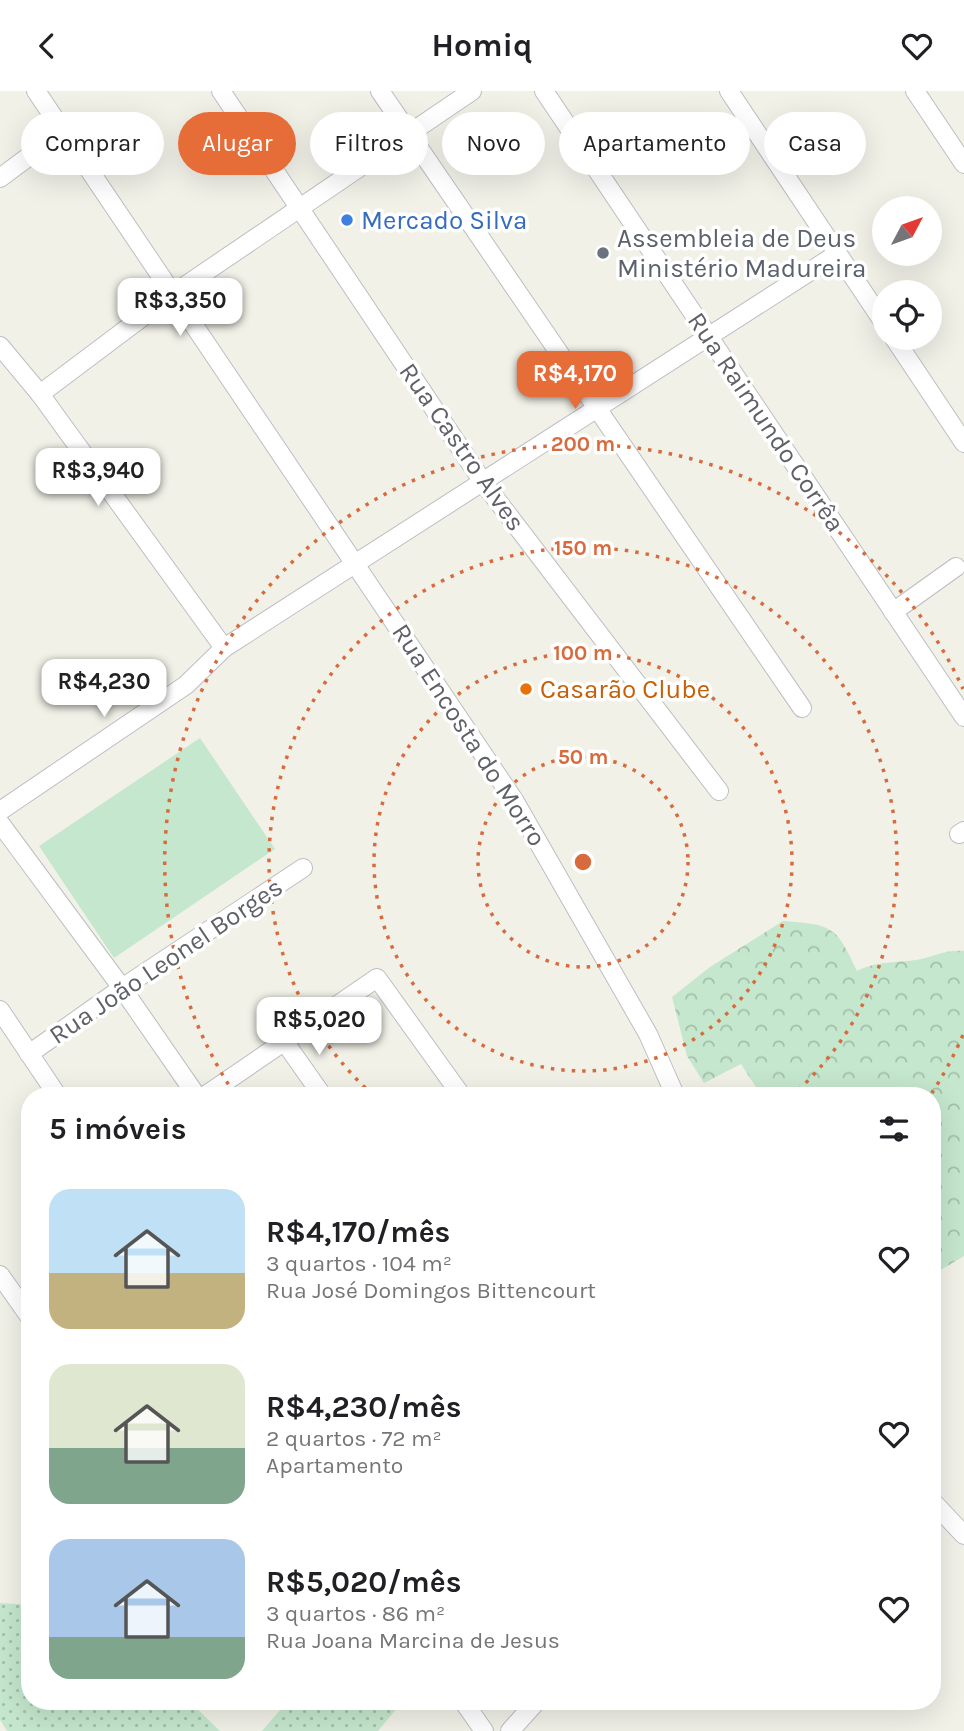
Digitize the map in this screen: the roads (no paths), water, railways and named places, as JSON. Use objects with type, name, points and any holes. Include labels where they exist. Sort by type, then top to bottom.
[{"type":"street","name":"Rua Encosta do Morro","points":[[36,91],[50,112]]},
{"type":"street","name":"Rua Castro Alves","points":[[221,91],[483,482],[719,791]]},
{"type":"street","points":[[380,91],[394,112]]},
{"type":"street","points":[[428,121],[472,91]]},
{"type":"street","name":"Rua Raimundo Corrêa","points":[[544,91],[964,717]]},
{"type":"street","points":[[729,91],[872,305]]},
{"type":"street","points":[[915,91],[964,164]]},
{"type":"street","points":[[0,178],[21,162]]},
{"type":"street","points":[[428,162],[802,708]]},
{"type":"street","name":"Rua Encosta do Morro","points":[[93,175],[480,747],[552,862],[648,1034],[671,1087]]},
{"type":"street","points":[[40,394],[173,294],[348,175]]},
{"type":"street","points":[[0,811],[186,685],[224,648],[837,254]]},
{"type":"street","points":[[0,346],[40,394],[224,648]]},
{"type":"street","points":[[902,350],[964,443]]},
{"type":"street","points":[[893,612],[956,567]]},
{"type":"street","points":[[0,823],[122,988],[190,1087]]},
{"type":"street","name":"Rua João Leonel Borges","points":[[29,1054],[122,988],[303,868]]},
{"type":"street","points":[[218,1087],[377,978],[455,1087]]},
{"type":"street","points":[[0,1010],[52,1087]]},
{"type":"street","points":[[285,1041],[317,1087]]},
{"type":"street","points":[[0,1275],[21,1305]]},
{"type":"street","points":[[941,1511],[964,1535]]},
{"type":"street","points":[[469,1710],[484,1731]]},
{"type":"street","points":[[510,1731],[529,1710]]},
{"type":"place","name":"Mercado Silva","points":[[347,220]]},
{"type":"place","name":"Assembleia de Deus Ministério Madureira","points":[[603,253]]},
{"type":"place","name":"Casarão Clube","points":[[526,689]]}]
